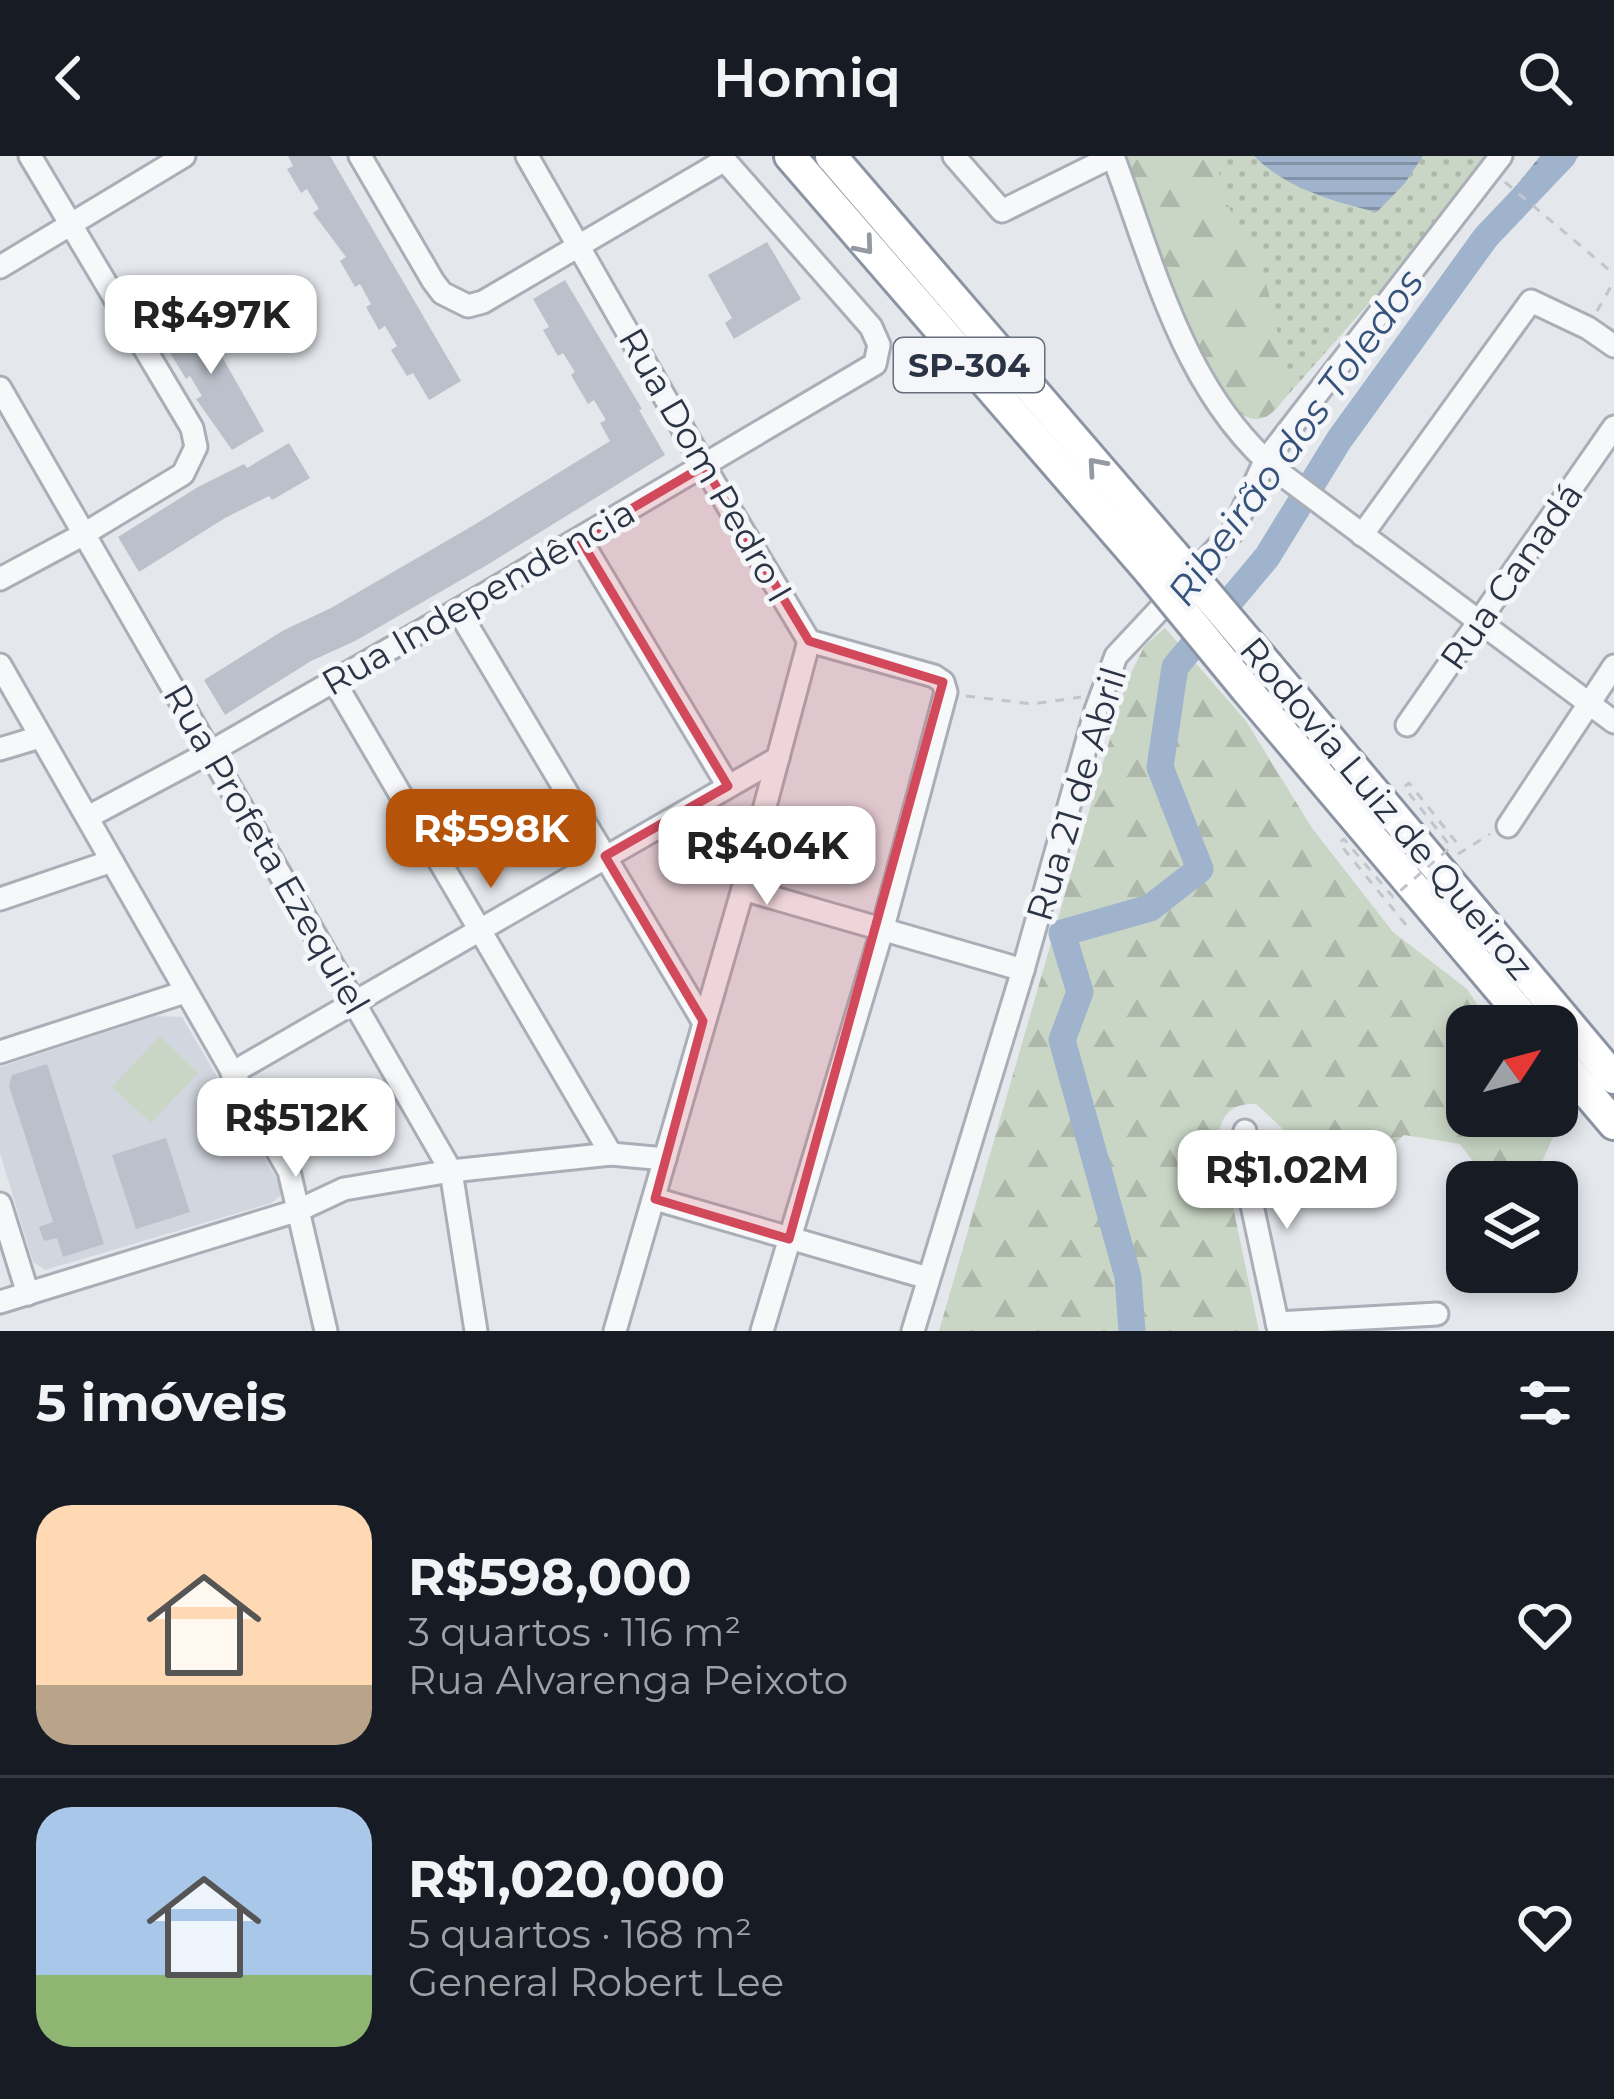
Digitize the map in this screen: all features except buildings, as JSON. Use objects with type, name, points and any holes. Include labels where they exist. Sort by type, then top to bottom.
[{"type":"highway","name":"Rodovia Luiz de Queiroz","points":[[790,156],[1161,563],[1268,666],[1614,1078]]},
{"type":"highway","name":"Rodovia Luiz de Queiroz","points":[[831,156],[1161,563],[1246,689],[1513,1005]]},
{"type":"highway","points":[[1578,1082],[1614,1124]]},
{"type":"street","points":[[0,579],[183,474],[196,447],[192,428],[30,156]]},
{"type":"street","points":[[0,267],[184,156]]},
{"type":"street","points":[[360,156],[433,281],[468,306],[483,302],[723,158]]},
{"type":"street","name":"Rua Dom Pedro I","points":[[527,156],[809,641],[934,676],[944,682],[946,692]]},
{"type":"street","points":[[954,156],[1002,211],[1113,156],[1188,355],[1214,402],[1265,461],[1614,722]]},
{"type":"street","name":"Rua 21 de Abril","points":[[913,1331],[1116,656],[1232,531],[1265,461],[1501,156]]},
{"type":"street","name":"Rua Independência","points":[[88,817],[212,751],[867,372],[879,355],[871,327],[723,158]]},
{"type":"street","points":[[1362,535],[1531,301],[1614,346]]},
{"type":"street","name":"Rua Profeta Ezequiel","points":[[0,388],[451,1171],[476,1331]]},
{"type":"street","name":"Rua Canadá","points":[[1407,725],[1614,427]]},
{"type":"street","points":[[580,539],[728,786]]},
{"type":"street","points":[[458,610],[703,1021]]},
{"type":"street","points":[[616,1331],[809,641]]},
{"type":"street","points":[[0,665],[289,1171],[326,1331]]},
{"type":"street","points":[[1508,826],[1614,666]]},
{"type":"street","points":[[334,681],[611,1154]]},
{"type":"street","points":[[762,1331],[882,931],[946,692]]},
{"type":"street","points":[[0,749],[40,737]]},
{"type":"street","points":[[232,1073],[778,758]]},
{"type":"street","points":[[0,899],[112,861]]},
{"type":"street","points":[[743,890],[1023,970]]},
{"type":"street","points":[[0,1052],[184,992]]},
{"type":"street","points":[[1245,1131],[1240,1149],[1278,1327],[1437,1314]]},
{"type":"street","points":[[0,1302],[299,1210],[344,1189],[451,1171],[611,1154],[665,1160]]},
{"type":"street","points":[[655,1199],[928,1278]]},
{"type":"street","points":[[0,1204],[28,1294]]},
{"type":"path","points":[[1502,180],[1614,274]]},
{"type":"path","points":[[1588,328],[1614,281]]},
{"type":"path","points":[[946,692],[1033,704],[1059,703],[1103,689]]},
{"type":"path","points":[[1406,925],[1339,843],[1344,839],[1393,898],[1451,847],[1404,787],[1409,782],[1464,851],[1508,826]]},
{"type":"highlighted area","points":[[704,466],[809,641],[943,682],[789,1239],[655,1199],[703,1021],[605,856],[728,786],[580,539]]},
{"type":"shaded area","points":[[156,1016],[182,1017],[282,1188],[280,1196],[271,1203],[45,1270],[33,1262],[0,1153],[0,1067]]},
{"type":"green space","points":[[1126,156],[1492,156],[1438,225],[1272,413],[1255,419],[1232,405]]},
{"type":"green space","points":[[1126,156],[1216,156],[1224,197],[1259,253],[1291,389],[1268,415],[1258,419],[1240,411],[1221,386],[1181,305]]},
{"type":"green space","points":[[1165,628],[1246,721],[1312,828],[1393,932],[1467,989],[1478,1005],[1446,1005],[1446,1137],[1553,1137],[1542,1161],[1473,1161],[1460,1144],[1404,1135],[1346,1187],[1256,1104],[1241,1105],[1226,1115],[1218,1135],[1259,1331],[939,1331],[1126,683],[1145,645]]},
{"type":"green space","points":[[160,1036],[198,1073],[151,1123],[112,1087]]},
{"type":"water","points":[[1254,156],[1423,156],[1377,212],[1296,185]]},
{"type":"water","points":[[1540,156],[1579,156],[1486,237],[1499,207]]},
{"type":"waterway","name":"Ribeirão dos Toledos","points":[[1132,1331],[1128,1277],[1062,1040],[1080,992],[1062,933],[1150,908],[1200,869],[1160,767],[1175,667],[1267,557],[1339,440],[1486,237],[1563,156]]}]
